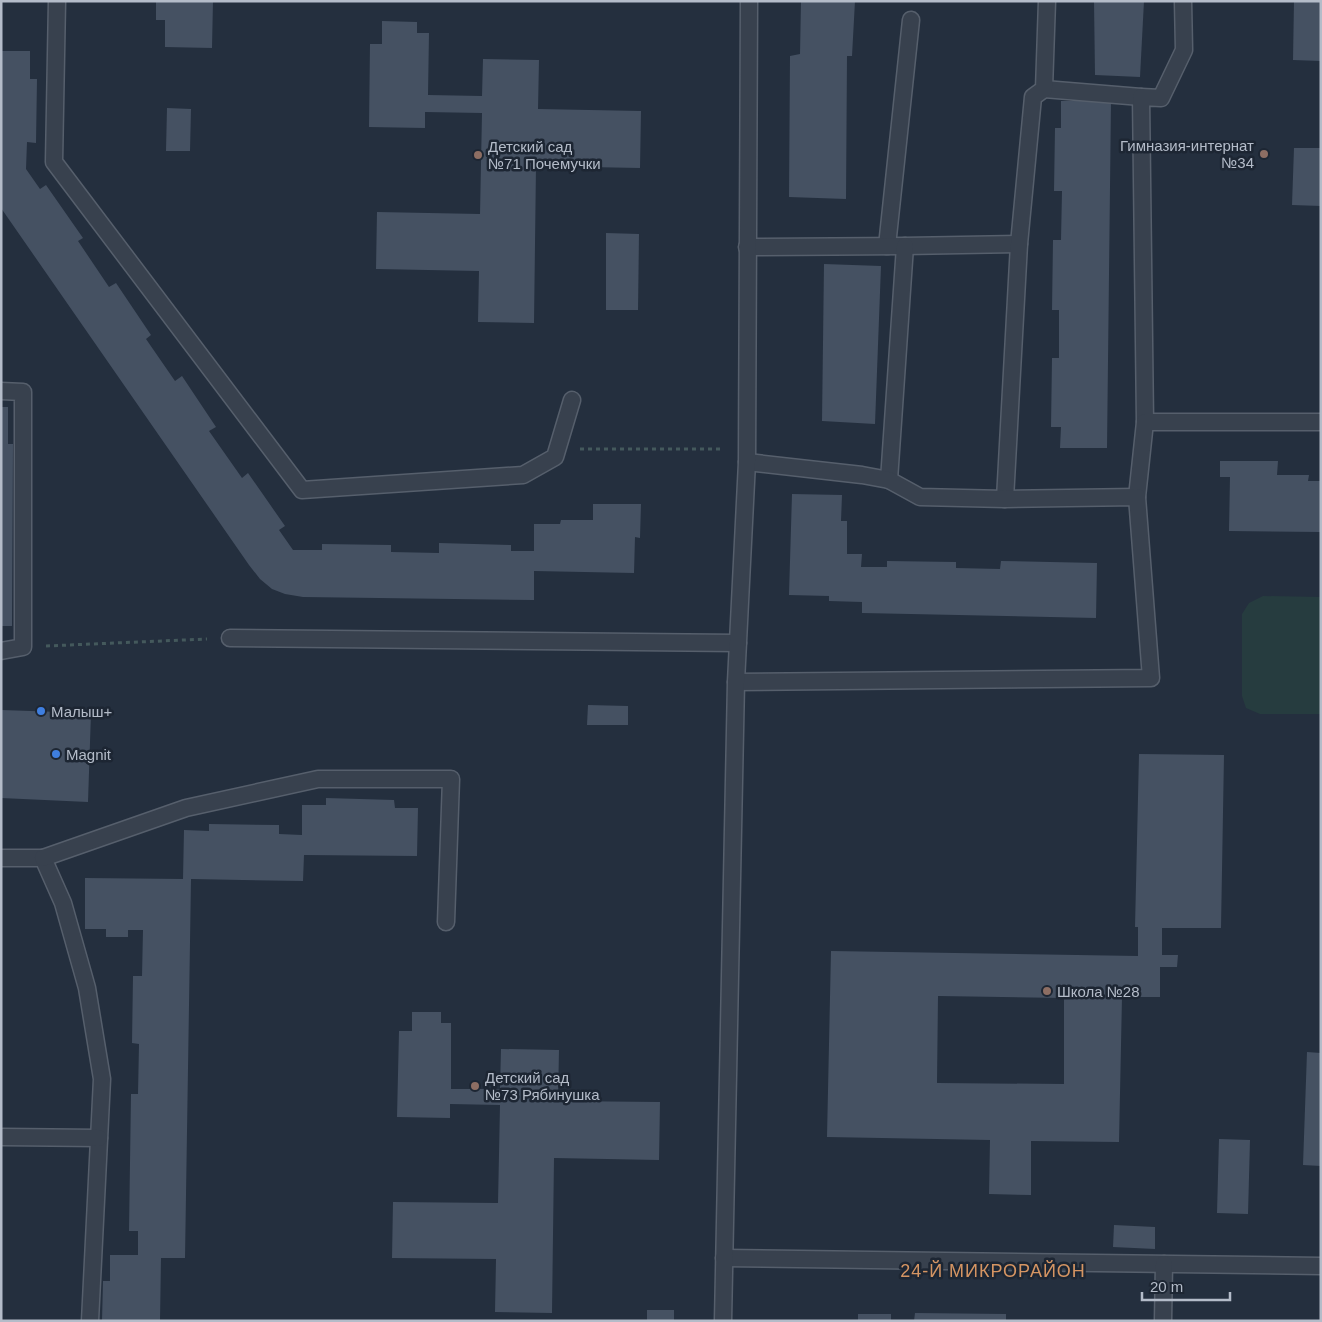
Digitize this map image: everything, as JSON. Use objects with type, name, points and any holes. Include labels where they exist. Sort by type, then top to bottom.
[{"type":"lane","points":[[57,1],[54,162],[302,490],[523,475],[554,457],[572,400]]},
{"type":"lane","points":[[723,1321],[736,682],[747,455],[749,1]]},
{"type":"lane","points":[[1044,89],[1047,1]]},
{"type":"lane","points":[[1005,499],[1019,244],[1033,97],[1044,89],[1161,98],[1184,50],[1183,1]]},
{"type":"lane","points":[[887,246],[911,20]]},
{"type":"lane","points":[[736,682],[1151,678],[1137,497],[1145,422],[1141,97]]},
{"type":"lane","points":[[747,247],[1019,244]]},
{"type":"lane","points":[[889,480],[905,246]]},
{"type":"lane","points":[[1,391],[23,392],[23,647],[1,651]]},
{"type":"lane","points":[[1145,422],[1321,422]]},
{"type":"lane","points":[[747,455],[889,480],[920,497],[1005,499],[1137,497]]},
{"type":"lane","points":[[230,638],[738,643]]},
{"type":"lane","points":[[1,858],[43,858],[186,808],[318,779],[451,779],[446,922]]},
{"type":"lane","points":[[43,858],[63,903],[87,988],[102,1079],[90,1321]]},
{"type":"lane","points":[[3,1137],[99,1138]]},
{"type":"lane","points":[[724,1258],[1321,1266]]},
{"type":"lane","points":[[1163,1321],[1164,1264]]},
{"type":"path","points":[[556,450],[747,455]]},
{"type":"path","points":[[23,647],[230,638]]},
{"type":"green space","points":[[1263,596],[1321,597],[1321,714],[1260,714],[1246,708],[1242,696],[1242,614],[1249,603]]},
{"type":"building","points":[[156,1],[213,1],[212,48],[165,47],[165,20],[156,20]]},
{"type":"building","points":[[801,1],[855,1],[852,56],[847,56],[846,199],[789,197],[790,56],[800,54]]},
{"type":"building","points":[[1094,1],[1144,1],[1140,77],[1095,75]]},
{"type":"building","points":[[1294,1],[1321,1],[1321,61],[1293,60]]},
{"type":"building","points":[[382,21],[417,22],[417,33],[429,33],[428,95],[482,96],[483,59],[539,60],[538,109],[641,111],[640,168],[536,166],[534,323],[478,322],[479,271],[376,269],[377,212],[480,214],[482,113],[425,112],[425,128],[369,127],[370,44],[382,44]]},
{"type":"building","points":[[1,51],[30,51],[30,79],[37,79],[36,143],[27,142],[26,169],[40,189],[46,185],[83,238],[78,241],[109,287],[116,283],[151,335],[146,339],[175,381],[182,376],[216,427],[209,431],[242,478],[248,473],[285,526],[279,530],[293,550],[322,550],[322,544],[391,545],[391,552],[439,553],[439,543],[511,545],[511,551],[534,551],[534,524],[560,524],[561,520],[593,520],[593,504],[641,504],[640,538],[635,537],[634,573],[534,571],[534,600],[303,597],[285,594],[272,589],[260,579],[249,565],[1,208]]},
{"type":"building","points":[[1061,101],[1111,101],[1107,448],[1060,448],[1061,427],[1051,427],[1052,358],[1059,358],[1059,310],[1052,310],[1053,240],[1061,240],[1062,191],[1054,191],[1055,128],[1061,128]]},
{"type":"building","points":[[167,108],[191,109],[190,151],[166,151]]},
{"type":"building","points":[[1294,148],[1321,148],[1321,206],[1292,205]]},
{"type":"building","points":[[606,233],[639,234],[638,310],[606,310]]},
{"type":"building","points":[[824,264],[881,266],[875,424],[822,421]]},
{"type":"building","points":[[1,407],[8,407],[8,444],[13,444],[12,626],[1,626]]},
{"type":"building","points":[[1220,461],[1278,461],[1277,475],[1309,475],[1308,481],[1321,481],[1321,532],[1229,531],[1230,477],[1220,477]]},
{"type":"building","points":[[792,494],[842,495],[841,521],[847,521],[847,554],[862,554],[861,567],[887,567],[887,561],[956,562],[956,568],[1000,569],[1001,561],[1097,563],[1096,618],[862,613],[862,602],[829,601],[829,596],[789,595]]},
{"type":"building","points":[[588,705],[628,706],[628,725],[587,725]]},
{"type":"building","points":[[1,710],[91,713],[88,802],[1,798]]},
{"type":"building","points":[[1139,754],[1224,755],[1221,928],[1162,928],[1162,955],[1178,955],[1177,967],[1160,967],[1160,997],[1122,997],[1119,1142],[1031,1141],[1031,1195],[989,1194],[990,1140],[827,1137],[831,951],[1138,956],[1138,927],[1135,927]],"holes":[[[938,996],[1064,998],[1064,1084],[937,1083]]]},
{"type":"building","points":[[326,798],[394,800],[395,808],[418,808],[417,856],[304,855],[303,881],[191,879],[185,1258],[161,1258],[160,1321],[102,1321],[103,1281],[110,1281],[110,1255],[138,1255],[138,1231],[129,1231],[131,1094],[138,1094],[139,1044],[132,1043],[133,976],[142,976],[143,930],[128,930],[128,937],[106,937],[106,929],[85,929],[85,878],[183,879],[184,830],[209,831],[209,824],[279,825],[279,834],[302,835],[302,805],[326,805]]},
{"type":"building","points":[[412,1012],[441,1012],[441,1023],[451,1023],[451,1089],[500,1089],[501,1049],[559,1050],[558,1101],[660,1102],[659,1160],[554,1158],[552,1313],[495,1312],[496,1259],[392,1258],[393,1202],[498,1203],[500,1105],[450,1104],[450,1118],[397,1117],[399,1031],[412,1031]]},
{"type":"building","points":[[1307,1052],[1321,1053],[1321,1166],[1303,1165]]},
{"type":"building","points":[[1219,1139],[1250,1140],[1248,1214],[1217,1213]]},
{"type":"building","points":[[1114,1225],[1155,1227],[1155,1249],[1113,1247]]},
{"type":"building","points":[[647,1310],[674,1310],[674,1321],[647,1321]]},
{"type":"building","points":[[915,1313],[1006,1314],[1006,1321],[914,1321]]},
{"type":"building","points":[[858,1314],[891,1314],[891,1321],[858,1321]]},
{"type":"place","name":"Гимназия-интернат №34","points":[[1264,154]]},
{"type":"place","name":"Детский сад №71 Почемучки","points":[[478,155]]},
{"type":"place","name":"Малыш+","points":[[41,711]]},
{"type":"place","name":"Magnit","points":[[56,754]]},
{"type":"place","name":"Школа №28","points":[[1047,991]]},
{"type":"place","name":"Детский сад №73 Рябинушка","points":[[475,1086]]},
{"type":"district","name":"24-Й МИКРОРАЙОН","points":[[993,1271]]}]
